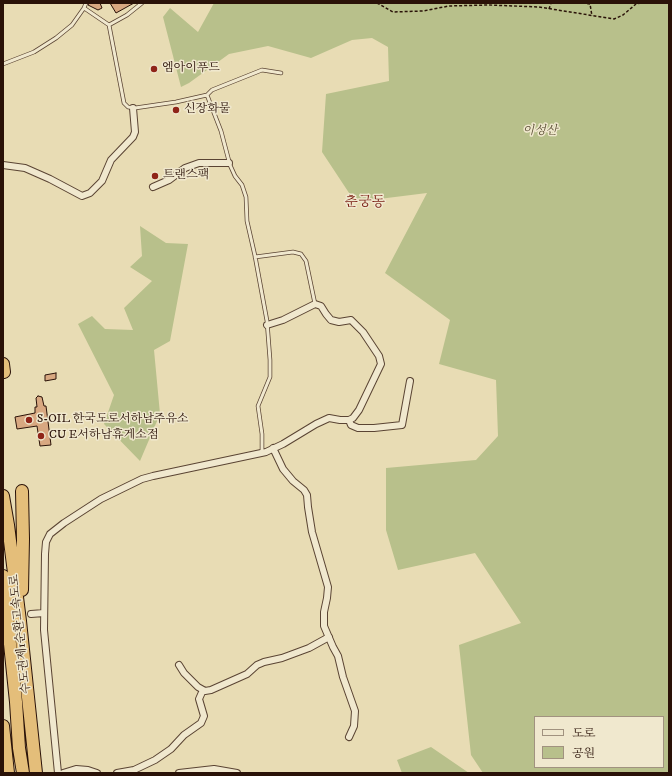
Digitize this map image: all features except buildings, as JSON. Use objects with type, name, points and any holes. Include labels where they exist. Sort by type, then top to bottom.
[{"type":"highway","points":[[20,621],[23,570],[22,491]]},
{"type":"highway","name":"수도권제1순환고속도로","points":[[3,496],[20,621],[36,773]]},
{"type":"highway","points":[[3,576],[16,702],[19,748],[23,773]]},
{"type":"highway","points":[[3,726],[8,773]]},
{"type":"street","points":[[3,165],[25,168],[82,196],[90,193],[102,182],[111,160],[133,137],[135,132],[133,108]]},
{"type":"street","points":[[153,187],[169,180],[185,168],[199,163],[229,163]]},
{"type":"street","points":[[58,773],[44,630],[45,554],[46,542],[50,534],[64,523],[102,499],[142,479],[262,453],[329,418],[349,420],[353,418],[360,410],[381,364],[379,356],[363,332],[351,320],[339,322],[331,320],[321,306],[315,304],[283,320],[267,325]]},
{"type":"street","points":[[349,420],[351,425],[358,428],[402,425],[410,381]]},
{"type":"street","points":[[273,448],[283,469],[307,495],[312,532],[328,587],[328,598],[324,612],[324,626],[338,656],[354,711],[354,726],[349,737]]},
{"type":"street","points":[[31,614],[44,612]]},
{"type":"street","points":[[179,665],[184,673],[205,691],[221,686],[246,674],[257,665],[309,648],[329,637]]},
{"type":"street","points":[[117,773],[134,770],[155,760],[171,749],[184,735],[201,723],[204,716],[199,699],[203,690]]},
{"type":"street","points":[[63,773],[76,769],[88,770],[97,773]]},
{"type":"street","points":[[179,773],[214,769],[237,773]]},
{"type":"lane","points":[[3,64],[34,52],[56,38],[72,25],[86,3]]},
{"type":"lane","points":[[109,24],[127,15],[142,3]]},
{"type":"lane","points":[[84,8],[109,24],[124,103],[128,107],[133,108],[176,102],[207,95],[212,90],[262,70],[282,73]]},
{"type":"lane","points":[[207,95],[221,131],[229,163],[235,176],[242,185],[246,197],[247,221],[267,325],[270,378],[258,406],[262,434],[262,453]]},
{"type":"lane","points":[[255,257],[293,252],[301,254],[306,261],[315,304]]},
{"type":"path","points":[[377,3],[394,12],[410,13],[449,6],[539,7],[614,19],[636,4],[642,3]]},
{"type":"path","points":[[549,9],[551,3]]},
{"type":"path","points":[[582,3],[590,4],[592,16]]},
{"type":"green space","name":"이성산","points":[[214,3],[669,3],[669,773],[483,773],[471,755],[459,645],[521,623],[475,553],[398,570],[386,530],[386,468],[476,460],[498,436],[496,380],[439,364],[450,320],[385,273],[427,193],[355,202],[322,152],[326,94],[389,81],[388,47],[372,38],[352,40],[311,58],[268,46],[229,54],[189,83],[181,87],[163,17],[170,8],[198,32]]},
{"type":"green space","points":[[140,226],[166,243],[188,244],[170,341],[154,350],[160,414],[140,461],[104,424],[114,395],[78,324],[92,316],[105,329],[133,330],[124,308],[152,281],[130,267],[142,256]]},
{"type":"green space","points":[[431,747],[469,773],[402,773],[397,760]]},
{"type":"place","name":"엠아이푸드","points":[[154,69]]},
{"type":"place","name":"신장화물","points":[[176,110]]},
{"type":"place","name":"트랜스팩","points":[[155,176]]},
{"type":"place","name":"S-OIL 한국도로서하남주유소","points":[[29,420]]},
{"type":"place","name":"CU E서하남휴게소점","points":[[41,436]]},
{"type":"district","name":"춘궁동","points":[[365,203]]}]
